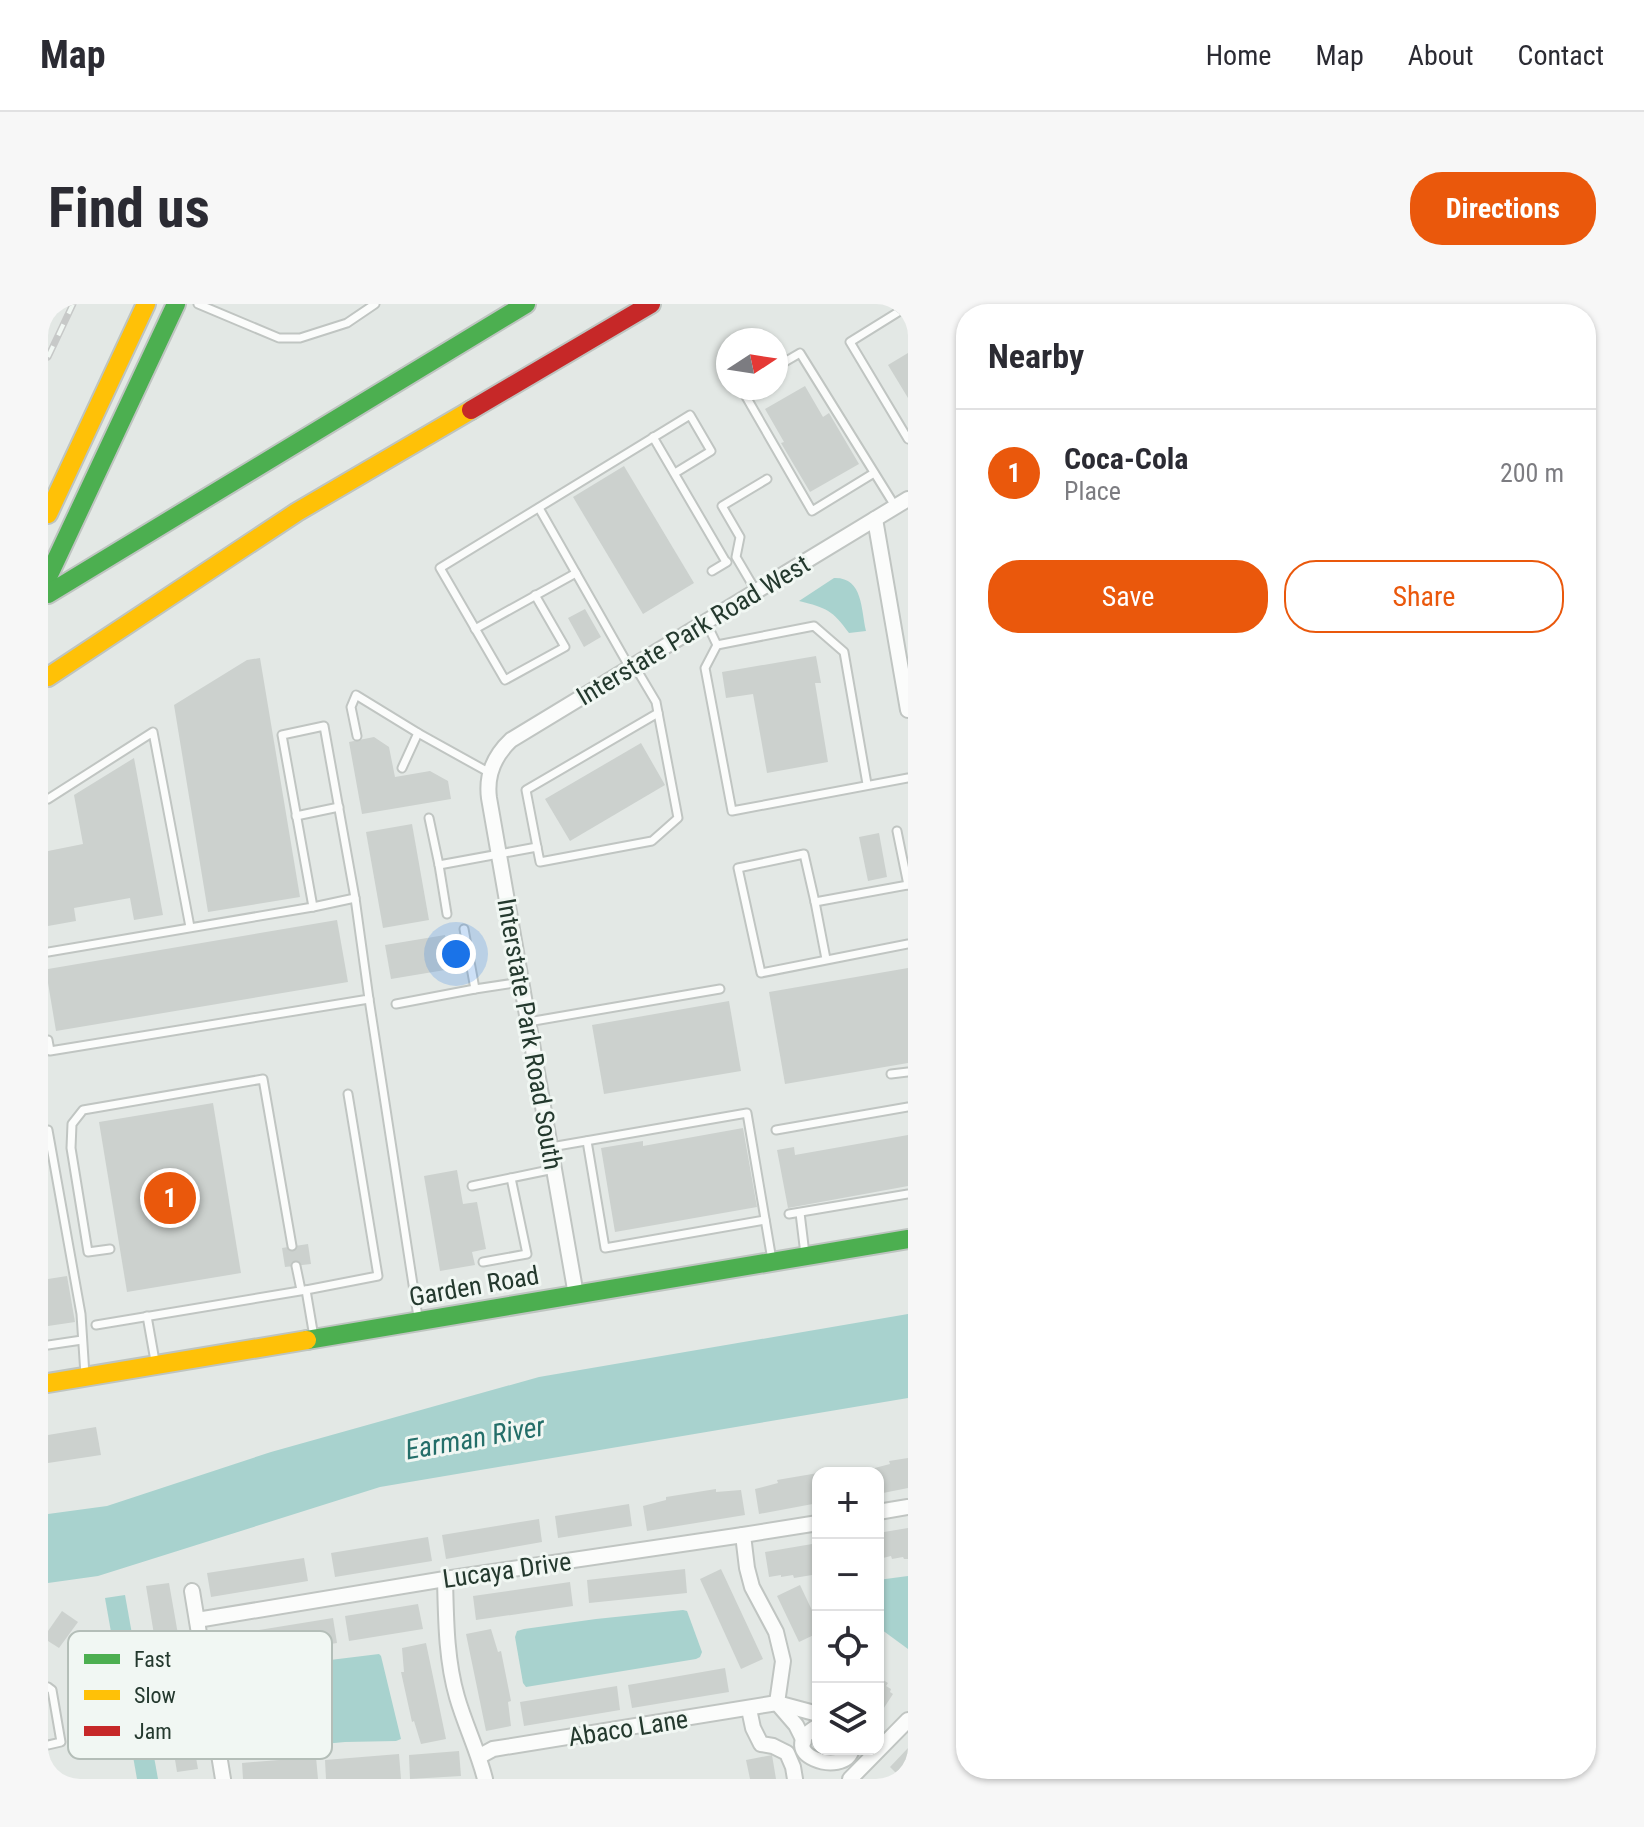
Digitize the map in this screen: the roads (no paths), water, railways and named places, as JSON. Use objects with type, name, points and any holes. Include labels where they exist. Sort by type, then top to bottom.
[{"type":"main road","points":[[48,514],[146,304]]},
{"type":"main road","points":[[100,467],[101,434],[160,311],[160,304]]},
{"type":"main road","points":[[48,577],[176,304]]},
{"type":"main road","points":[[48,594],[526,304]]},
{"type":"main road","points":[[52,674],[297,512],[651,304]]},
{"type":"main road","name":"Garden Road","points":[[48,1383],[908,1239]]},
{"type":"street","name":"Interstate Park Road West","points":[[490,773],[498,755],[511,740],[902,503]]},
{"type":"street","points":[[875,519],[908,710]]},
{"type":"street","name":"Interstate Park Road South","points":[[490,773],[488,789],[576,1295]]},
{"type":"street","points":[[884,1511],[908,1507]]},
{"type":"street","name":"Lucaya Drive","points":[[197,1620],[812,1524]]},
{"type":"street","points":[[743,1535],[752,1587],[776,1632],[783,1661],[777,1703],[796,1725],[804,1741],[804,1757],[814,1770],[829,1774],[849,1767],[867,1755]]},
{"type":"street","points":[[445,1579],[449,1661],[468,1734],[480,1756],[485,1779]]},
{"type":"street","points":[[192,1591],[199,1631]]},
{"type":"street","name":"Abaco Lane","points":[[480,1756],[493,1749],[777,1703],[812,1712]]},
{"type":"street","points":[[749,1709],[761,1744],[787,1753],[795,1779]]},
{"type":"street","points":[[884,1743],[908,1720]]},
{"type":"street","points":[[804,1741],[812,1731]]},
{"type":"street","points":[[220,1759],[223,1779]]},
{"type":"lane","points":[[198,304],[279,338],[300,338],[347,323],[375,304]]},
{"type":"lane","points":[[908,306],[850,342],[908,439]]},
{"type":"lane","points":[[788,360],[800,353],[874,473],[902,503]]},
{"type":"lane","points":[[748,400],[812,511],[874,473]]},
{"type":"lane","points":[[535,595],[565,647],[505,680],[440,568],[690,415],[711,451],[675,473]]},
{"type":"lane","points":[[653,437],[726,562]]},
{"type":"lane","points":[[756,591],[736,557],[740,537],[722,506],[767,479]]},
{"type":"lane","points":[[539,508],[632,667],[656,702],[678,818],[652,841],[540,862],[526,790],[658,713]]},
{"type":"lane","points":[[712,571],[736,557]]},
{"type":"lane","points":[[475,629],[576,573]]},
{"type":"lane","points":[[706,622],[717,645]]},
{"type":"lane","points":[[717,645],[814,626],[844,652],[867,784]]},
{"type":"lane","points":[[717,645],[705,668],[732,811],[908,778]]},
{"type":"lane","points":[[357,736],[351,707],[356,695],[490,773]]},
{"type":"lane","points":[[313,907],[282,735],[324,726],[355,898],[419,1321]]},
{"type":"lane","points":[[48,799],[153,732],[190,927]]},
{"type":"lane","points":[[402,768],[418,733]]},
{"type":"lane","points":[[296,816],[339,807]]},
{"type":"lane","points":[[429,818],[447,914]]},
{"type":"lane","points":[[815,902],[908,885],[897,831]]},
{"type":"lane","points":[[439,865],[537,847]]},
{"type":"lane","points":[[826,959],[804,854],[738,868],[761,973],[908,944]]},
{"type":"lane","points":[[48,952],[355,898]]},
{"type":"lane","points":[[464,929],[475,989]]},
{"type":"lane","points":[[396,1004],[521,982]]},
{"type":"lane","points":[[528,1022],[720,989]]},
{"type":"lane","points":[[48,1040],[50,1051],[369,999]]},
{"type":"lane","points":[[891,1074],[908,1072]]},
{"type":"lane","points":[[110,1249],[88,1252],[71,1148],[72,1124],[83,1110],[263,1079],[292,1246]]},
{"type":"lane","points":[[96,1325],[378,1276],[348,1094]]},
{"type":"lane","points":[[776,1130],[908,1107]]},
{"type":"lane","points":[[550,1147],[747,1113],[772,1262]]},
{"type":"lane","points":[[48,1130],[81,1314],[85,1377]]},
{"type":"lane","points":[[587,1141],[605,1248],[765,1220]]},
{"type":"lane","points":[[472,1186],[554,1169]]},
{"type":"lane","points":[[483,1262],[527,1254],[511,1178]]},
{"type":"lane","points":[[789,1214],[908,1194]]},
{"type":"lane","points":[[800,1213],[806,1256]]},
{"type":"lane","points":[[296,1266],[315,1339]]},
{"type":"lane","points":[[147,1316],[156,1365]]},
{"type":"lane","points":[[48,1345],[82,1340]]},
{"type":"lane","points":[[48,1687],[52,1690],[61,1742],[48,1745]]},
{"type":"water","points":[[834,578],[851,583],[856,589],[866,631],[849,633],[828,611],[799,601]]},
{"type":"water","name":"Earman River","points":[[908,1314],[908,1398],[380,1487],[98,1576],[48,1583],[48,1514],[107,1506],[271,1452],[539,1377]]},
{"type":"water","points":[[908,1576],[908,1649],[884,1631],[884,1579]]},
{"type":"water","points":[[125,1595],[131,1631],[111,1631],[105,1598]]},
{"type":"water","points":[[687,1611],[702,1652],[696,1659],[526,1687],[523,1683],[515,1637],[517,1631]]},
{"type":"water","points":[[381,1656],[401,1739],[332,1743],[332,1660]]},
{"type":"water","points":[[133,1759],[154,1759],[158,1779],[137,1779]]},
{"type":"railway","points":[[48,357],[73,304]]},
{"type":"place","name":"Coca-Cola","points":[[170,1198]]}]
